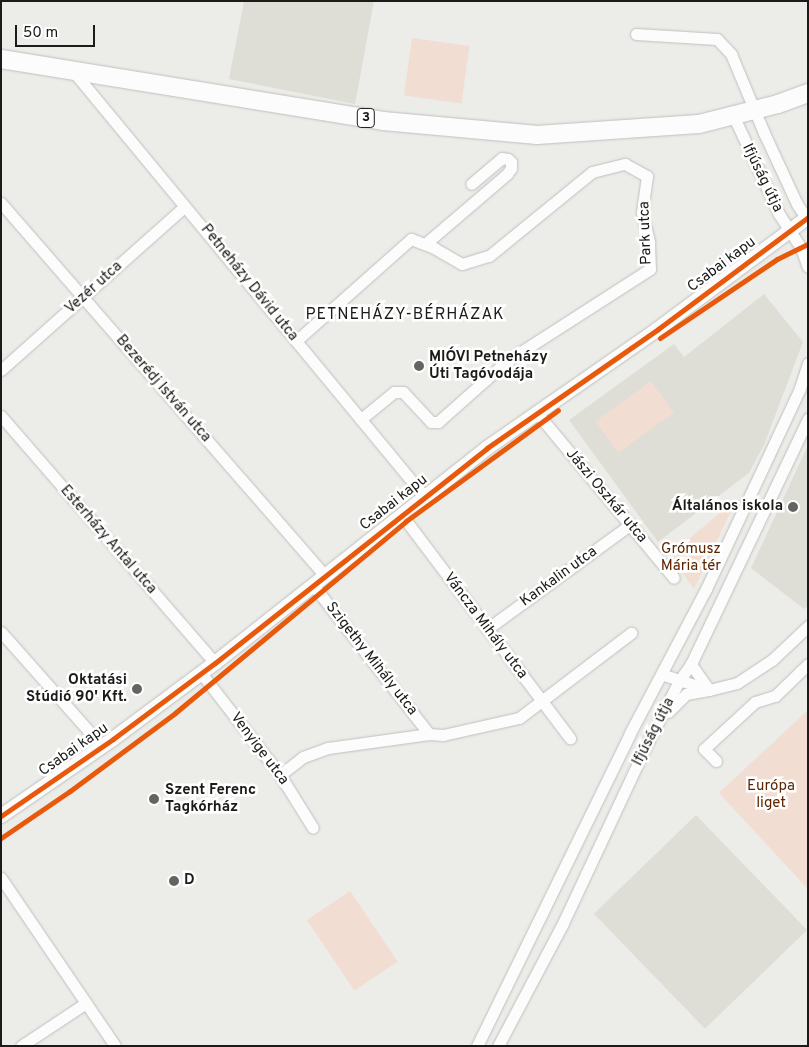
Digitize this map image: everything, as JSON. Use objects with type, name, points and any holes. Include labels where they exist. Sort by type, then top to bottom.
[{"type":"main road","name":"3","points":[[1,59],[383,121],[537,135],[699,124],[754,110],[808,93]]},
{"type":"street","name":"Ifjúság útja","points":[[636,34],[717,39],[731,54],[754,110],[797,204],[807,218]]},
{"type":"street","name":"Petneházy Dávid utca","points":[[73,71],[424,496]]},
{"type":"street","name":"Ifjúság útja","points":[[733,115],[779,214],[801,248],[808,267]]},
{"type":"street","points":[[296,341],[411,239],[425,244],[507,174],[511,168],[511,162],[508,159],[502,158],[471,184]]},
{"type":"street","name":"Park utca","points":[[361,419],[394,392],[403,392],[431,422],[438,422],[508,360],[650,269],[649,242],[642,213],[647,176],[625,164],[592,172],[489,256],[462,264],[425,244]]},
{"type":"street","name":"Bezerédj István utca","points":[[1,203],[324,575]]},
{"type":"street","name":"Vezér utca","points":[[1,370],[185,206]]},
{"type":"street","name":"Csabai kapu","points":[[1,816],[102,746],[201,673],[487,448],[658,329],[807,218]]},
{"type":"street","name":"Ifjúság útja","points":[[477,1046],[630,733],[706,589],[800,388],[808,363]]},
{"type":"street","name":"Jászi Oszkár utca","points":[[537,414],[631,524],[674,578]]},
{"type":"street","name":"Esterházy Antal utca","points":[[1,416],[214,663]]},
{"type":"street","name":"Ifjúság útja","points":[[498,1046],[563,923],[598,845],[679,682],[691,664],[808,419]]},
{"type":"street","name":"Váncza Mihály utca","points":[[401,514],[570,738]]},
{"type":"street","name":"Kankalin utca","points":[[487,630],[631,524]]},
{"type":"street","name":"Szigethy Mihály utca","points":[[313,585],[429,734]]},
{"type":"street","points":[[660,720],[686,694],[737,683],[772,660],[808,626]]},
{"type":"street","points":[[1,632],[102,746]]},
{"type":"street","points":[[280,775],[303,757],[328,748],[429,734],[443,735],[519,718],[631,633]]},
{"type":"street","name":"Ifjúság útja","points":[[630,733],[636,730],[664,675],[677,644]]},
{"type":"street","points":[[691,664],[710,690]]},
{"type":"street","points":[[716,761],[704,749],[755,702],[775,696],[808,664]]},
{"type":"street","name":"Venyige utca","points":[[201,673],[280,775],[313,828]]},
{"type":"street","points":[[664,675],[679,682],[710,690]]},
{"type":"street","points":[[1,878],[115,1046]]},
{"type":"street","points":[[20,1046],[86,1003]]},
{"type":"shaded area","points":[[244,1],[374,1],[355,104],[229,79]]},
{"type":"shaded area","points":[[764,294],[803,342],[764,445],[749,473],[658,542],[569,420],[674,344],[684,357]]},
{"type":"shaded area","name":"Általános iskola","points":[[808,445],[808,606],[804,609],[751,568]]},
{"type":"shaded area","points":[[696,815],[807,930],[705,1029],[594,914]]},
{"type":"green space","points":[[412,38],[469,46],[461,104],[404,95]]},
{"type":"green space","points":[[651,381],[674,413],[618,453],[595,422]]},
{"type":"green space","name":"Grómusz Mária tér","points":[[727,507],[731,511],[694,589],[670,555]]},
{"type":"green space","name":"Európa liget","points":[[808,710],[808,889],[719,793]]},
{"type":"green space","points":[[350,891],[398,961],[354,991],[307,920]]},
{"type":"cycle path","points":[[1,816],[113,739],[215,663],[487,448],[658,329],[808,217]]},
{"type":"cycle path","points":[[660,338],[777,259],[808,244]]},
{"type":"cycle path","points":[[1,838],[70,791],[175,713],[406,521],[558,410]]},
{"type":"place","name":"MIÓVI Petneházy Úti Tagóvodája","points":[[419,366]]},
{"type":"place","name":"Általános iskola","points":[[793,507]]},
{"type":"place","name":"Oktatási Stúdió 90' Kft.","points":[[137,689]]},
{"type":"place","name":"Szent Ferenc Tagkórház","points":[[154,799]]},
{"type":"place","name":"D","points":[[174,881]]},
{"type":"district","name":"PETNEHÁZY-BÉRHÁZAK","points":[[405,315]]}]
